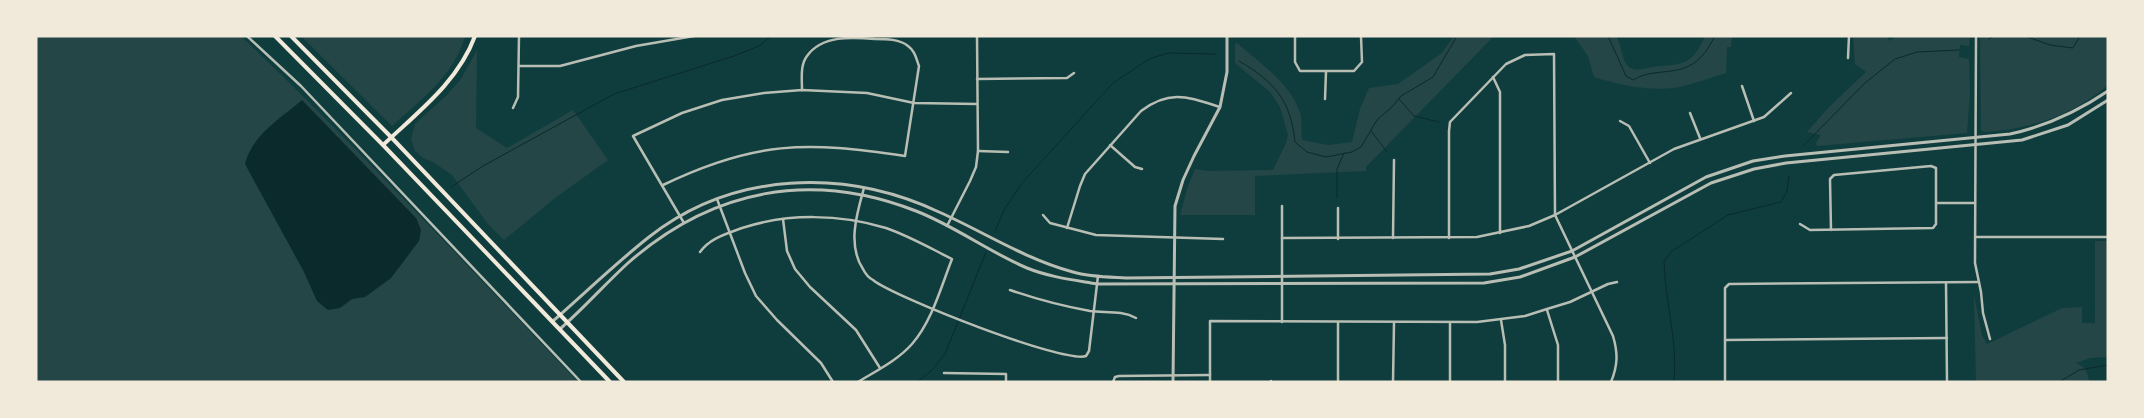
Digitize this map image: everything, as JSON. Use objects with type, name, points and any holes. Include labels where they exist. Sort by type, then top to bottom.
[{"type":"main road","points":[[275,36],[383,145],[610,382]]},
{"type":"main road","points":[[291,36],[391,137],[624,382]]},
{"type":"main road","points":[[383,145],[440,92],[452,78],[470,49],[475,36]]},
{"type":"street","points":[[247,36],[301,86],[581,382]]},
{"type":"street","points":[[513,108],[518,97],[519,36]]},
{"type":"street","points":[[519,66],[560,66],[636,46],[694,36]]},
{"type":"street","points":[[947,226],[976,167],[978,151],[977,36]]},
{"type":"street","points":[[1173,382],[1175,206],[1183,180],[1220,107],[1227,72],[1227,36]]},
{"type":"street","points":[[1295,36],[1295,62],[1300,71],[1326,72],[1354,71],[1362,62],[1361,36]]},
{"type":"street","points":[[1848,58],[1849,36]]},
{"type":"street","points":[[1976,36],[1974,138],[1975,263],[1984,320],[1990,339]]},
{"type":"street","points":[[663,185],[718,161],[773,148],[819,146],[904,156],[919,66],[915,53],[902,42],[885,38],[850,37],[827,42],[815,48],[806,56],[803,65],[802,90]]},
{"type":"street","points":[[1449,238],[1450,122],[1492,77],[1515,58],[1554,54],[1555,215],[1613,336],[1617,351],[1617,368],[1611,382]]},
{"type":"street","points":[[1326,72],[1326,99]]},
{"type":"street","points":[[977,78],[1067,78],[1074,73]]},
{"type":"street","points":[[1492,77],[1500,92],[1500,233]]},
{"type":"street","points":[[1742,86],[1754,121]]},
{"type":"street","points":[[684,223],[634,136],[682,113],[722,100],[764,93],[802,90],[867,93],[914,103],[977,104]]},
{"type":"street","points":[[553,322],[650,236],[680,216],[717,199],[770,184],[820,182],[864,186],[905,197],[1040,262],[1074,272],[1098,276],[1282,277],[1490,274],[1520,269],[1572,251],[1706,177],[1753,161],[1785,156],[2010,134],[2050,123],[2088,104],[2108,91]]},
{"type":"street","points":[[1282,238],[1477,237],[1529,226],[1555,215],[1674,149],[1700,138],[1764,117],[1792,92]]},
{"type":"street","points":[[1067,228],[1085,174],[1141,111],[1161,99],[1171,97],[1191,98],[1220,107]]},
{"type":"street","points":[[560,329],[628,263],[684,223],[720,206],[770,192],[803,188],[838,190],[862,195],[917,211],[1028,268],[1062,278],[1097,284],[1484,283],[1520,277],[1575,257],[1711,183],[1754,168],[1786,163],[2022,140],[2068,125],[2108,100]]},
{"type":"street","points":[[1690,113],[1700,138]]},
{"type":"street","points":[[1620,121],[1629,126],[1650,163]]},
{"type":"street","points":[[1110,145],[1135,167],[1142,169]]},
{"type":"street","points":[[978,151],[1008,152]]},
{"type":"street","points":[[1393,238],[1394,160]]},
{"type":"street","points":[[1800,224],[1810,230],[1831,230],[1933,228],[1936,224],[1936,168],[1931,166],[1834,175],[1830,179],[1831,230]]},
{"type":"street","points":[[864,186],[854,240],[856,256],[862,269],[872,280],[932,308],[1022,344],[1073,357],[1081,358],[1086,356],[1089,351],[1098,276]]},
{"type":"street","points":[[717,199],[744,272],[756,296],[777,320],[821,363],[833,382]]},
{"type":"street","points":[[1937,203],[1975,203]]},
{"type":"street","points":[[1282,206],[1282,322]]},
{"type":"street","points":[[1338,208],[1338,239]]},
{"type":"street","points":[[1044,215],[1050,224],[1096,235],[1223,239]]},
{"type":"street","points":[[700,252],[707,243],[730,232],[758,223],[783,219],[820,217],[856,221],[886,228],[952,259],[932,308],[912,343],[899,356],[858,382]]},
{"type":"street","points":[[783,219],[787,251],[795,269],[810,287],[856,330],[880,368]]},
{"type":"street","points":[[1975,236],[2108,237]]},
{"type":"street","points":[[1210,382],[1210,321],[1450,323],[1501,320],[1547,310],[1617,282]]},
{"type":"street","points":[[1725,382],[1725,288],[1729,284],[1979,282]]},
{"type":"street","points":[[1946,283],[1947,382]]},
{"type":"street","points":[[1010,290],[1051,304],[1093,311],[1128,313],[1136,318]]},
{"type":"street","points":[[1547,310],[1558,345],[1558,382]]},
{"type":"street","points":[[1501,320],[1505,345],[1504,382]]},
{"type":"street","points":[[1338,323],[1338,382]]},
{"type":"street","points":[[1394,323],[1394,382]]},
{"type":"street","points":[[1450,323],[1450,382]]},
{"type":"street","points":[[1725,340],[1947,338]]},
{"type":"street","points":[[944,373],[1006,374],[1006,382]]},
{"type":"street","points":[[1113,382],[1115,377],[1120,376],[1210,375]]},
{"type":"shaded area","points":[[36,36],[241,36],[370,164],[578,382],[36,382]]},
{"type":"shaded area","points":[[301,36],[465,36],[460,50],[445,75],[392,126]]},
{"type":"shaded area","points":[[1454,36],[1494,36],[1366,167],[1366,171],[1255,176],[1255,215],[1180,215],[1195,169],[1208,171],[1273,170],[1286,143],[1288,135],[1280,107],[1270,92],[1235,63],[1235,44],[1237,43],[1275,75],[1291,94],[1301,116],[1302,140],[1328,145],[1352,142],[1360,109],[1369,88],[1398,84],[1442,53]]},
{"type":"shaded area","points":[[1574,36],[1616,36],[1627,65],[1633,69],[1639,69],[1685,62],[1695,54],[1705,36],[1732,36],[1731,47],[1727,47],[1726,73],[1674,88],[1653,89],[1633,87],[1594,77],[1588,56]]},
{"type":"shaded area","points":[[1853,36],[1887,36],[1889,41],[1897,36],[1970,36],[1969,46],[1960,45],[1959,57],[1969,59],[1970,94],[1967,133],[1817,146],[1816,143],[1821,135],[1807,132],[1829,107],[1866,72],[1855,64]]},
{"type":"shaded area","points":[[1980,36],[2108,36],[2108,85],[2080,105],[2050,119],[2017,128],[1984,132],[1981,130]]},
{"type":"shaded area","points":[[477,50],[476,128],[507,148],[573,110],[608,160],[555,198],[504,240],[488,224],[452,175],[433,162],[423,158],[415,151],[411,139],[415,124],[447,95],[461,79]]},
{"type":"shaded area","points":[[302,100],[416,218],[421,230],[419,241],[391,278],[365,297],[352,299],[340,308],[328,310],[317,301],[304,272],[245,164],[254,144],[260,136]]},
{"type":"shaded area","points":[[2095,241],[2108,241],[2108,357],[2090,358],[2076,363],[2085,369],[2089,381],[1976,382],[1974,295],[1982,335],[1987,344],[2062,308],[2082,307],[2082,323],[2095,323]]},
{"type":"waterway","points":[[451,187],[483,166],[614,94],[734,56],[759,46],[771,36]]},
{"type":"waterway","points":[[1239,61],[1262,77],[1279,94],[1290,115],[1295,142],[1307,152],[1326,157],[1352,152],[1361,147],[1377,120],[1401,96],[1433,77],[1457,36]]},
{"type":"waterway","points":[[1608,36],[1626,76],[1633,80],[1642,76],[1677,70],[1694,63],[1706,52],[1715,36]]},
{"type":"waterway","points":[[1989,39],[1994,36]]},
{"type":"waterway","points":[[2025,36],[2050,45],[2073,48],[2080,36]]},
{"type":"waterway","points":[[1804,145],[1865,83],[1895,59],[1917,52],[1959,50]]},
{"type":"waterway","points":[[995,231],[1004,210],[1022,183],[1113,83],[1149,59],[1168,53],[1215,54]]},
{"type":"waterway","points":[[1399,99],[1414,116],[1439,122]]},
{"type":"waterway","points":[[1371,131],[1387,152]]},
{"type":"waterway","points":[[1337,198],[1337,169],[1344,153]]},
{"type":"waterway","points":[[1674,382],[1673,337],[1664,261],[1672,251],[1728,215],[1781,202],[1787,191],[1789,176]]},
{"type":"waterway","points":[[917,382],[931,371],[945,354],[986,252]]},
{"type":"waterway","points":[[2059,382],[2079,370],[2108,365]]}]
